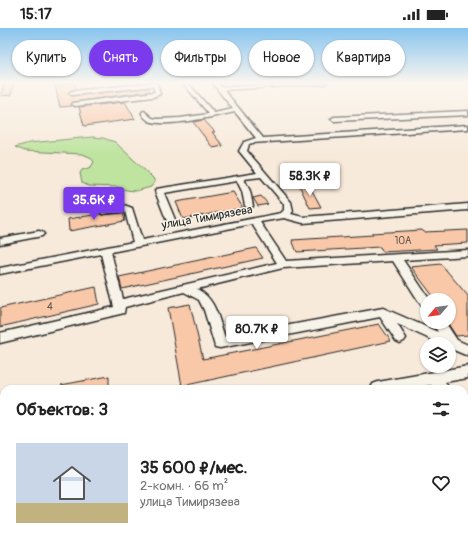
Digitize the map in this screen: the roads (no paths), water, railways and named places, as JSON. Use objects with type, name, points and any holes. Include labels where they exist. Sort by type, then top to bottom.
[{"type":"street","points":[[206,107],[212,114]]},
{"type":"street","points":[[234,107],[261,140]]},
{"type":"street","points":[[144,113],[147,117],[160,120],[236,110]]},
{"type":"street","points":[[334,119],[468,113]]},
{"type":"street","points":[[384,117],[378,119],[378,122],[392,132]]},
{"type":"street","points":[[284,215],[289,211],[288,204],[244,151],[246,143],[261,140],[468,127]]},
{"type":"street","points":[[171,222],[159,191],[263,174]]},
{"type":"street","points":[[239,177],[246,191],[249,206]]},
{"type":"street","points":[[101,199],[105,212],[124,208],[129,210],[138,243]]},
{"type":"street","name":"улица Тимирязева","points":[[0,272],[138,243],[255,222],[284,215],[303,220],[468,207]]},
{"type":"street","points":[[255,222],[284,265]]},
{"type":"street","points":[[0,241],[39,234]]},
{"type":"street","points":[[0,338],[120,310],[105,250]]},
{"type":"street","points":[[119,304],[284,265],[468,253]]},
{"type":"street","points":[[396,258],[420,295]]},
{"type":"street","points":[[187,289],[203,297],[210,310],[220,342],[383,312],[437,337]]},
{"type":"street","points":[[383,312],[400,338]]},
{"type":"street","points":[[456,346],[468,351]]},
{"type":"street","points":[[414,385],[438,383],[468,372]]}]
